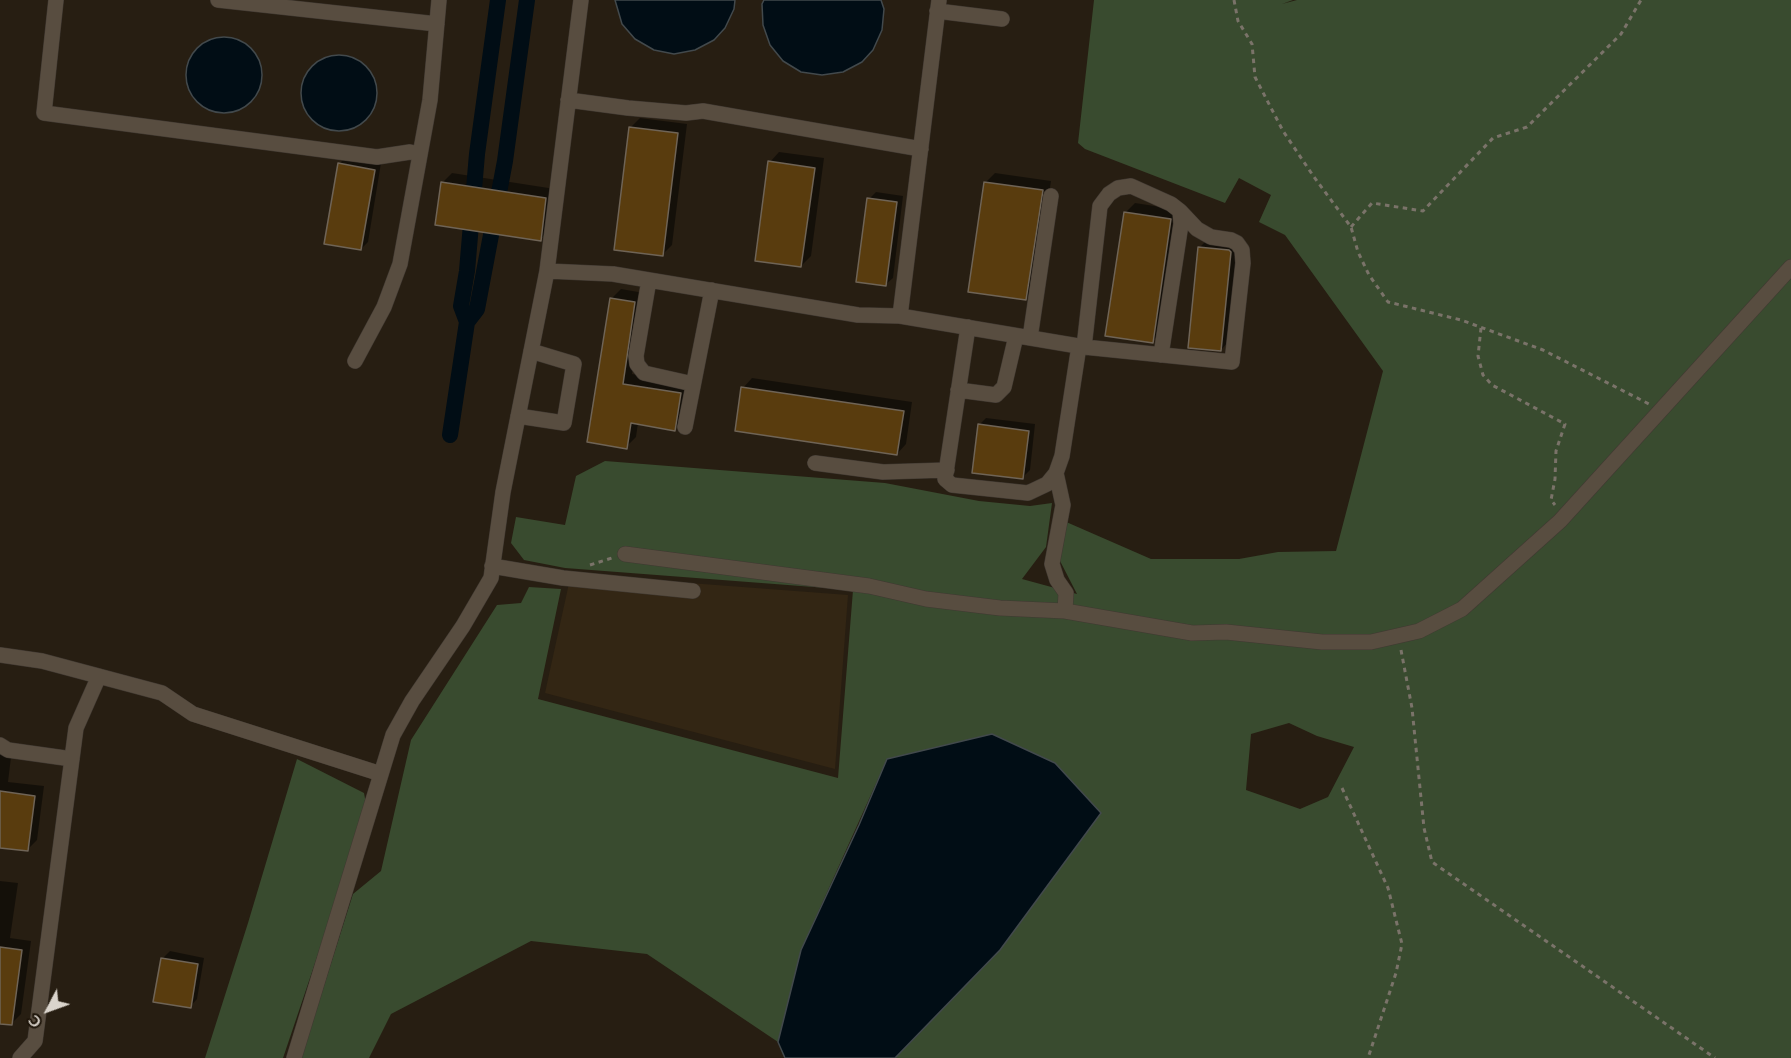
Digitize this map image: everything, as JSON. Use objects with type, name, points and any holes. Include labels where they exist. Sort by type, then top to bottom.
[{"type":"street","points":[[56,0],[44,113],[377,157],[410,152],[420,154]]},
{"type":"street","points":[[218,0],[437,24]]},
{"type":"street","points":[[355,361],[384,307],[400,264],[430,100],[439,0]]},
{"type":"street","points":[[294,1058],[393,735],[412,701],[463,626],[492,572],[503,492],[547,271],[581,0]]},
{"type":"street","points":[[900,316],[938,5],[1002,19]]},
{"type":"street","points":[[568,100],[686,113],[703,111],[921,149]]},
{"type":"street","points":[[547,271],[613,274],[858,315],[900,316],[968,327],[1081,347],[1232,362],[1244,262],[1242,250],[1237,243],[1231,240],[1211,237],[1197,229],[1171,204],[1131,186],[1118,188],[1108,194],[1100,206],[1081,347],[1062,456],[1056,473],[1047,484],[1028,493],[952,485],[945,479],[968,327]]},
{"type":"street","points":[[958,390],[996,396],[1004,387],[1023,337],[1051,196]]},
{"type":"street","points":[[1161,355],[1181,224],[1180,211]]},
{"type":"street","points":[[625,554],[869,586],[926,599],[1000,608],[1065,611],[1192,633],[1226,632],[1322,642],[1371,642],[1399,636],[1419,631],[1462,609],[1564,516],[1791,267]]},
{"type":"street","points":[[650,280],[636,356],[637,364],[644,373],[693,384]]},
{"type":"street","points":[[685,427],[712,291]]},
{"type":"street","points":[[518,416],[564,423],[574,364],[531,351]]},
{"type":"street","points":[[815,464],[883,472],[947,470]]},
{"type":"street","points":[[1056,473],[1063,505],[1052,564],[1057,580],[1066,593],[1065,611]]},
{"type":"street","points":[[492,572],[693,591]]},
{"type":"street","points":[[0,655],[42,661],[162,693],[194,714],[381,774]]},
{"type":"street","points":[[23,1057],[34,1041],[76,728],[99,676]]},
{"type":"street","points":[[0,745],[8,750],[72,759]]},
{"type":"path","points":[[1234,0],[1238,21],[1252,44],[1255,78],[1283,131],[1352,227],[1358,252],[1369,274],[1388,302],[1461,320],[1543,350],[1661,410]]},
{"type":"path","points":[[1352,227],[1372,203],[1423,211],[1493,138],[1527,127],[1621,34],[1641,0]]},
{"type":"path","points":[[1481,328],[1478,356],[1483,375],[1492,385],[1565,424],[1556,451],[1555,479],[1551,500],[1564,516]]},
{"type":"path","points":[[582,564],[592,565],[625,554]]},
{"type":"path","points":[[1399,636],[1412,708],[1424,828],[1432,862],[1715,1058]]},
{"type":"path","points":[[1342,788],[1388,888],[1402,944],[1396,973],[1368,1058]]},
{"type":"shaded area","points":[[615,0],[735,0],[734,9],[725,28],[714,40],[695,50],[674,54],[654,50],[635,39],[622,24]]},
{"type":"shaded area","points":[[764,0],[881,0],[884,9],[882,30],[873,50],[862,62],[843,72],[822,75],[801,72],[783,61],[770,45],[763,25],[762,4]]},
{"type":"shaded area","points":[[217,37],[231,37],[245,43],[256,54],[262,68],[259,90],[251,102],[231,113],[217,113],[203,107],[192,96],[186,82],[186,68],[192,54],[203,43]]},
{"type":"shaded area","points":[[332,55],[346,55],[360,61],[371,72],[377,86],[374,108],[366,120],[346,131],[332,131],[318,125],[307,114],[301,100],[301,86],[307,72],[318,61]]},
{"type":"shaded area","points":[[571,574],[848,595],[835,769],[545,693]]},
{"type":"shaded area","points":[[992,734],[1055,763],[1101,813],[1000,950],[895,1058],[785,1058],[778,1042],[801,950],[887,759]]},
{"type":"green space","points":[[1094,0],[1293,0],[1282,4],[1297,0],[1791,0],[1791,1058],[895,1058],[1000,950],[1101,813],[887,759],[801,950],[778,1042],[647,954],[531,941],[391,1014],[369,1058],[301,1058],[353,894],[381,871],[411,740],[497,605],[521,603],[529,587],[561,589],[538,699],[838,778],[853,590],[565,568],[524,560],[511,543],[516,517],[565,525],[576,476],[605,461],[885,483],[979,501],[1030,506],[1052,503],[1046,547],[1022,579],[1077,594],[1059,559],[1064,521],[1151,559],[1239,559],[1278,552],[1336,551],[1383,371],[1285,235],[1259,222],[1271,195],[1239,178],[1225,203],[1085,149],[1078,143]],"holes":[[[1289,723],[1317,736],[1354,747],[1328,797],[1300,809],[1246,790],[1251,734]]]},
{"type":"green space","points":[[297,759],[364,793],[367,809],[283,1058],[205,1058],[248,923]]},
{"type":"building","points":[[629,127],[678,133],[663,256],[614,250]]},
{"type":"building","points":[[768,161],[815,168],[801,267],[755,261]]},
{"type":"building","points":[[338,163],[375,170],[361,250],[324,244]]},
{"type":"building","points":[[441,182],[546,198],[541,241],[435,225]]},
{"type":"building","points":[[984,182],[1043,190],[1026,300],[968,292]]},
{"type":"building","points":[[867,198],[897,202],[886,286],[856,282]]},
{"type":"building","points":[[1124,212],[1171,219],[1153,343],[1105,336]]},
{"type":"building","points":[[1198,247],[1231,252],[1221,351],[1188,348]]},
{"type":"building","points":[[610,298],[635,302],[623,384],[681,393],[675,431],[631,423],[627,449],[587,442]]},
{"type":"building","points":[[741,387],[904,411],[897,455],[735,431]]},
{"type":"building","points":[[978,424],[1029,431],[1023,479],[972,473]]},
{"type":"building","points":[[0,791],[35,796],[28,851],[0,848]]},
{"type":"building","points":[[0,947],[22,950],[12,1025],[0,1024]]},
{"type":"building","points":[[161,958],[198,964],[191,1008],[153,1002]]},
{"type":"waterway","points":[[450,435],[467,322],[461,306],[467,271],[477,154],[498,0]]},
{"type":"waterway","points":[[467,322],[477,309],[505,161],[527,0]]}]
